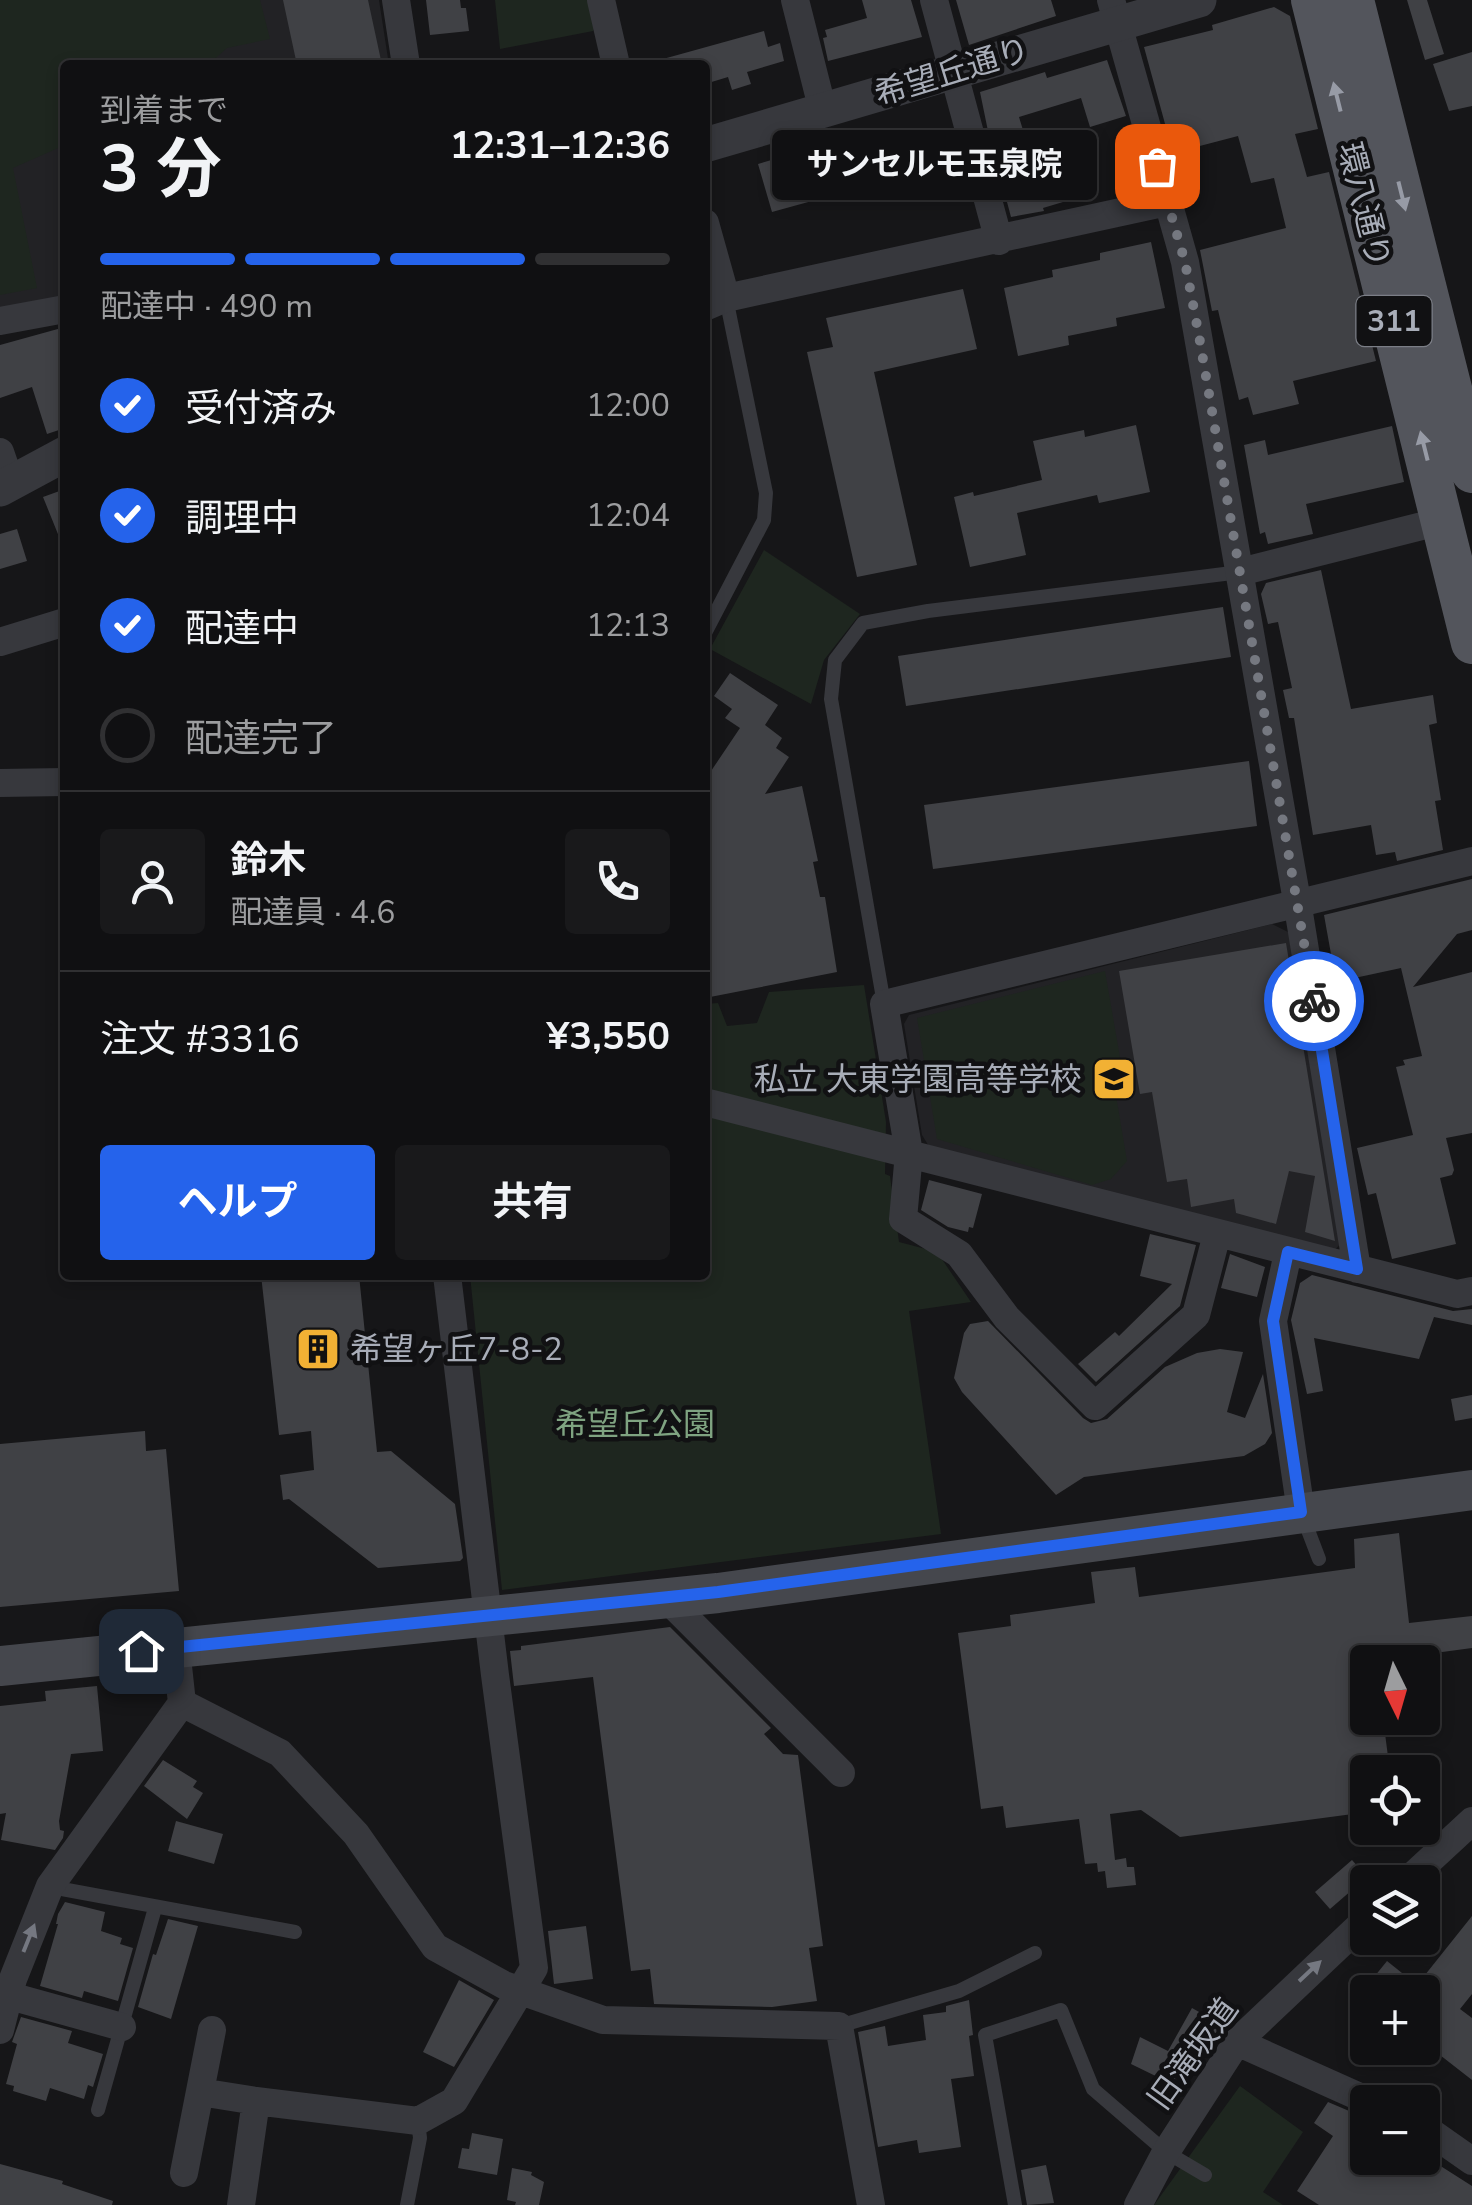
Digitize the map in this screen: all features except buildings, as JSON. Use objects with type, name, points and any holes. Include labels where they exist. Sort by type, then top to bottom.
[{"type":"main road","name":"環八通り","points":[[1312,0],[1472,643]]},
{"type":"main road","name":"環八通り","points":[[1353,0],[1472,472]]},
{"type":"main road","points":[[0,1666],[690,1596],[1472,1490]]},
{"type":"street","points":[[396,0],[405,60]]},
{"type":"street","points":[[601,0],[615,60]]},
{"type":"street","points":[[794,0],[823,111]]},
{"type":"street","points":[[934,0],[998,241]]},
{"type":"street","name":"希望丘通り","points":[[710,144],[955,71],[1114,12],[1198,0]]},
{"type":"street","points":[[1114,12],[1185,262],[1357,1269]]},
{"type":"street","points":[[710,259],[716,302],[1166,202]]},
{"type":"street","points":[[0,321],[60,310]]},
{"type":"street","points":[[4,475],[60,456]]},
{"type":"street","points":[[1240,572],[1442,522]]},
{"type":"street","points":[[0,642],[60,624]]},
{"type":"street","points":[[0,783],[60,782]]},
{"type":"street","points":[[1216,1234],[1196,1315],[1095,1406],[1007,1318],[960,1254],[903,1219],[909,1153],[884,1004],[1472,860]]},
{"type":"street","points":[[710,1103],[1457,1294],[1472,1291]]},
{"type":"street","points":[[1288,1252],[1273,1321],[1301,1512]]},
{"type":"street","points":[[200,2092],[418,2121],[454,2101],[534,1968],[448,1280]]},
{"type":"street","points":[[690,1596],[842,1773]]},
{"type":"street","points":[[0,2030],[8,1983],[50,1886],[182,1703],[176,1648]]},
{"type":"street","points":[[182,1703],[280,1753],[356,1834],[435,1947],[520,1991],[603,2020],[839,2026],[871,2205]]},
{"type":"street","points":[[1424,1865],[1472,1821]]},
{"type":"street","name":"旧滝坂道","points":[[1138,2205],[1166,2152],[1245,2033],[1350,1935]]},
{"type":"street","points":[[8,1983],[122,2026]]},
{"type":"street","points":[[184,2173],[212,2030]]},
{"type":"street","points":[[1245,2033],[1350,2090]]},
{"type":"street","points":[[242,2205],[256,2100]]},
{"type":"street","points":[[1440,2139],[1472,2161]]},
{"type":"lane","points":[[710,623],[764,520],[766,493],[716,302]]},
{"type":"lane","points":[[884,1004],[831,699],[835,660],[863,623],[928,611],[1240,572]]},
{"type":"lane","points":[[1301,1512],[1319,1560]]},
{"type":"lane","points":[[50,1886],[296,1932]]},
{"type":"lane","points":[[98,2110],[155,1908]]},
{"type":"lane","points":[[839,2026],[959,1991],[1036,1953]]},
{"type":"lane","points":[[1015,2205],[985,2035],[1061,2010],[1092,2089],[1166,2152],[1205,2174]]},
{"type":"lane","points":[[408,2205],[420,2138],[418,2121]]},
{"type":"shaded area","points":[[0,0],[379,0],[388,60],[60,60],[60,299],[0,308]]},
{"type":"shaded area","name":"私立 大東学園高等学校","points":[[1272,924],[1290,933],[1342,1243],[1331,1253],[930,1148],[922,1135],[904,1024],[909,1015]]},
{"type":"green space","points":[[0,0],[260,0],[270,39],[227,48],[214,60],[60,60],[60,147],[13,168],[37,288],[0,295]]},
{"type":"green space","points":[[495,0],[590,0],[596,25],[593,31],[500,49]]},
{"type":"green space","points":[[764,550],[860,614],[824,660],[811,704],[710,649]]},
{"type":"green space","points":[[1105,971],[1122,1069],[1112,1072],[1127,1161],[1111,1179],[1092,1185],[937,1139],[917,1018]]},
{"type":"green space","name":"希望丘公園","points":[[864,985],[886,1122],[885,1174],[890,1176],[899,1242],[937,1252],[971,1302],[909,1311],[941,1534],[502,1590],[471,1280],[710,1280],[710,1004],[718,1003],[727,1026],[757,1023],[769,992]]},
{"type":"green space","points":[[1240,2086],[1303,2132],[1263,2192],[1283,2205],[1154,2205]]},
{"type":"way so far","points":[[1157,166],[1185,262],[1199,336],[1314,1001]]},
{"type":"place","name":"サンセルモ玉泉院","points":[[1157,166]]},
{"type":"place","name":"私立 大東学園高等学校","points":[[1114,1079]]},
{"type":"place","name":"希望ヶ丘7-8-2","points":[[318,1349]]},
{"type":"route","points":[[141,1651],[718,1592],[1301,1512],[1273,1321],[1288,1252],[1357,1269],[1314,1001]]}]
